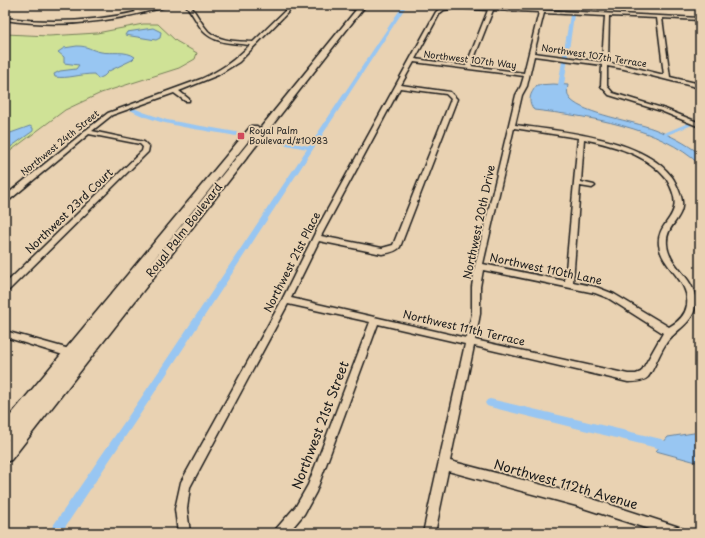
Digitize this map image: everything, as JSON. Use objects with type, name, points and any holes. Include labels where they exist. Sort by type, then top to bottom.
[{"type":"main road","name":"Royal Palm Boulevard","points":[[5,455],[77,355],[358,7]]},
{"type":"main road","name":"Royal Palm Boulevard","points":[[5,433],[77,355]]},
{"type":"street","points":[[131,5],[139,12]]},
{"type":"street","points":[[5,20],[75,22],[119,17],[166,5]]},
{"type":"street","points":[[188,5],[206,32],[212,36],[227,41],[253,44]]},
{"type":"street","name":"Northwest 24th Street","points":[[5,200],[86,132],[110,114],[203,80],[222,71],[237,61],[293,5]]},
{"type":"street","points":[[326,5],[358,7]]},
{"type":"street","name":"Northwest 21st Place","points":[[184,533],[181,509],[184,486],[286,300],[323,225],[438,12],[443,9],[456,8],[491,9]]},
{"type":"street","points":[[468,68],[491,9],[700,19]]},
{"type":"street","name":"Northwest 20th Drive","points":[[429,533],[476,314],[476,287],[479,266],[519,95],[524,86],[542,11]]},
{"type":"street","points":[[607,14],[604,86],[611,94],[663,110],[700,125]]},
{"type":"street","points":[[659,16],[667,78]]},
{"type":"street","name":"Northwest 107th Terrace","points":[[532,54],[605,64],[700,86]]},
{"type":"street","name":"Northwest 107th Way","points":[[411,60],[527,75]]},
{"type":"street","points":[[317,238],[382,251],[396,247],[454,99],[448,93],[398,86]]},
{"type":"street","points":[[174,90],[187,100]]},
{"type":"street","points":[[512,126],[581,136],[614,144],[644,157],[668,176],[675,187],[678,198],[677,213],[676,217],[665,230],[663,245],[666,254],[688,286],[691,298],[691,310],[683,323],[669,332]]},
{"type":"street","name":"Northwest 23rd Court","points":[[5,289],[145,152],[146,147],[142,143],[86,132]]},
{"type":"street","points":[[569,284],[581,136]]},
{"type":"street","points":[[577,183],[592,186]]},
{"type":"street","name":"Northwest 110th Lane","points":[[479,266],[596,290],[611,296],[669,332]]},
{"type":"street","name":"Northwest 111th Terrace","points":[[286,300],[628,378],[637,378],[644,375],[669,332]]},
{"type":"street","name":"Northwest 21st Street","points":[[280,533],[300,510],[312,488],[374,320]]},
{"type":"street","points":[[5,334],[77,355]]},
{"type":"street","name":"Northwest 112th Avenue","points":[[444,465],[577,500],[679,533]]},
{"type":"green space","points":[[143,24],[158,24],[176,41],[197,53],[195,59],[179,68],[101,93],[65,110],[5,155],[5,34],[49,36],[97,33]]},
{"type":"water","points":[[153,28],[161,32],[160,38],[156,40],[125,35],[127,32]]},
{"type":"water","points":[[77,46],[105,53],[123,53],[135,57],[132,60],[109,71],[98,79],[94,74],[55,77],[54,74],[60,71],[76,69],[79,65],[64,63],[64,57],[58,52],[64,48]]},
{"type":"water","points":[[537,85],[568,85],[567,89],[569,97],[578,105],[610,117],[654,129],[678,140],[700,154],[700,165],[684,152],[665,141],[644,132],[599,120],[534,110],[530,97]]},
{"type":"water","points":[[30,126],[33,128],[33,131],[5,151],[5,135]]},
{"type":"water","points":[[700,432],[700,463],[656,451],[668,437]]},
{"type":"waterway","points":[[311,148],[405,5]]},
{"type":"waterway","points":[[561,85],[572,15]]},
{"type":"waterway","points":[[132,109],[152,118],[236,134]]},
{"type":"waterway","points":[[665,134],[700,120]]},
{"type":"waterway","points":[[266,139],[311,148]]},
{"type":"waterway","points":[[54,533],[148,395],[311,148]]},
{"type":"waterway","points":[[490,403],[661,444]]},
{"type":"place","name":"Royal Palm Boulevard/#10983","points":[[241,136]]}]
